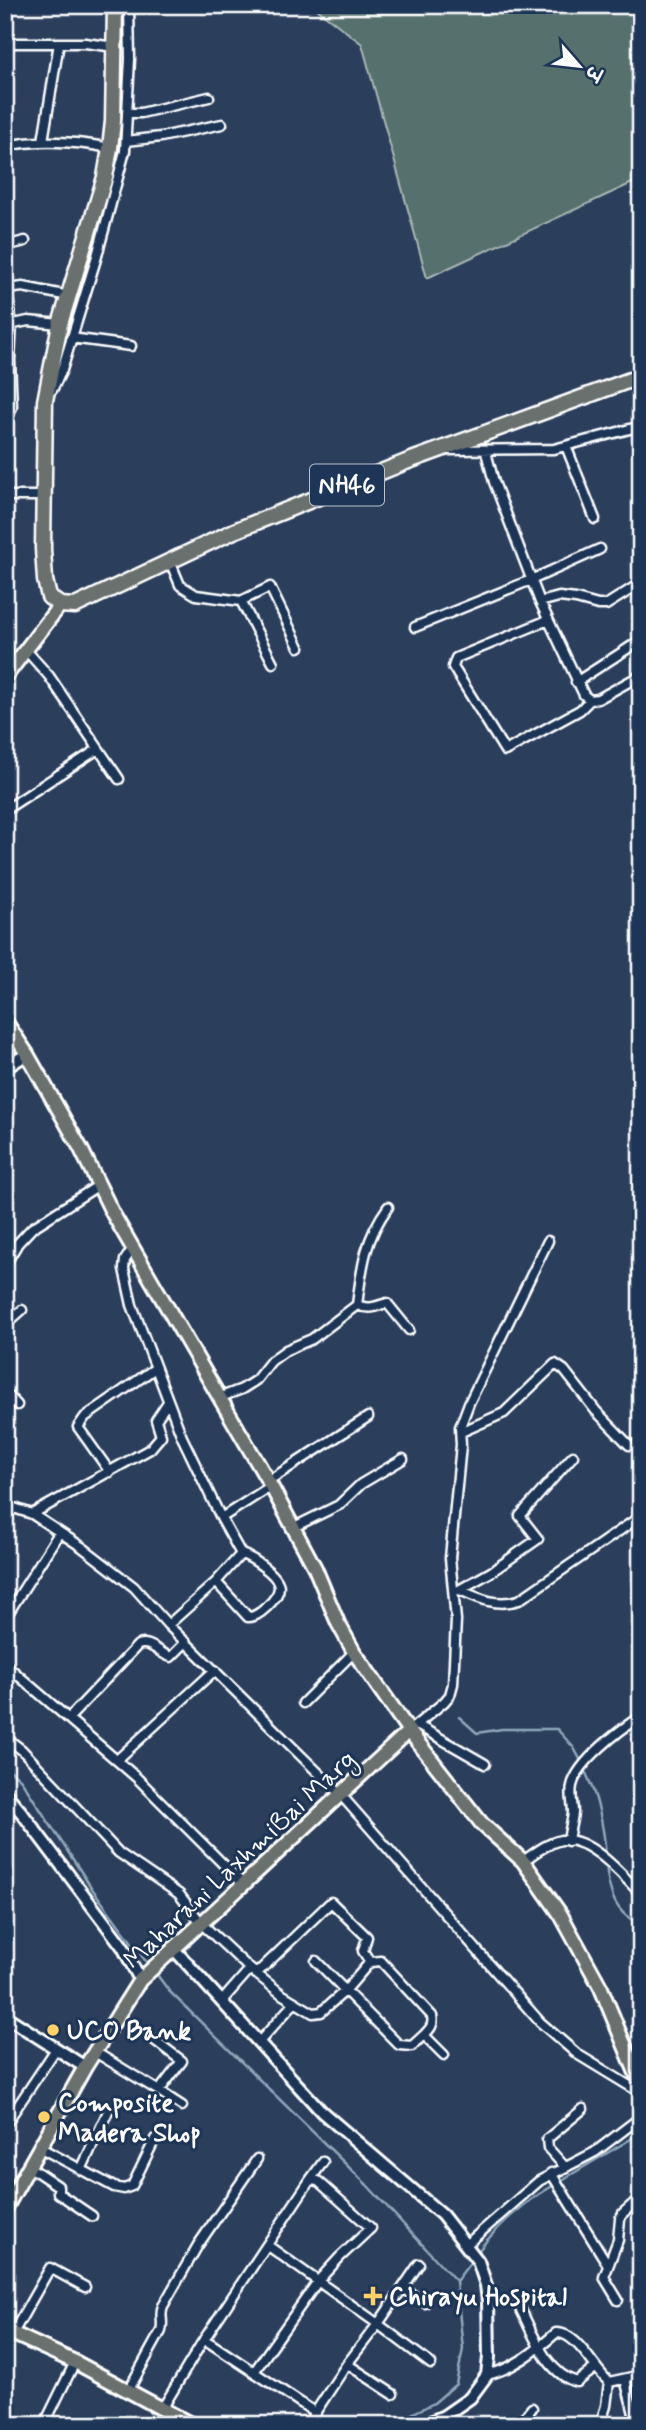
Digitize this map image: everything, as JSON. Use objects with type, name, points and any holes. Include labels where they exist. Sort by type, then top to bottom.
[{"type":"highway","points":[[60,605],[49,597],[44,580],[45,401],[60,324],[105,177],[113,121],[115,5]]},
{"type":"highway","name":"NH46","points":[[60,605],[75,606],[234,531],[438,450],[641,376]]},
{"type":"main road","points":[[7,671],[60,605]]},
{"type":"main road","points":[[5,1021],[27,1054],[133,1248],[270,1483],[315,1568],[338,1623],[354,1652],[482,1824],[523,1861],[561,1915],[601,1988],[641,2085]]},
{"type":"main road","name":"Maharani LaxhmiBai Marg","points":[[5,2209],[85,2067],[143,1976],[413,1728]]},
{"type":"main road","points":[[9,2332],[75,2362],[192,2425]]},
{"type":"street","points":[[45,401],[62,370],[97,256],[126,141],[130,60],[129,5]]},
{"type":"street","points":[[5,43],[114,47]]},
{"type":"street","points":[[43,141],[59,43]]},
{"type":"street","points":[[128,113],[141,113],[209,97]]},
{"type":"street","points":[[126,141],[161,138],[222,124]]},
{"type":"street","points":[[5,146],[43,141],[81,142],[110,148]]},
{"type":"street","points":[[5,246],[25,241]]},
{"type":"street","points":[[5,278],[12,407],[5,426]]},
{"type":"street","points":[[7,289],[23,287],[69,296]]},
{"type":"street","points":[[8,325],[29,321],[60,324]]},
{"type":"street","points":[[71,338],[131,346]]},
{"type":"street","points":[[438,450],[486,452],[554,449],[641,426]]},
{"type":"street","points":[[566,446],[594,519]]},
{"type":"street","points":[[486,452],[494,482],[531,580],[584,695],[590,699],[598,699],[641,675]]},
{"type":"street","points":[[6,493],[44,496]]},
{"type":"street","points":[[415,627],[600,549]]},
{"type":"street","points":[[170,561],[180,584],[196,595],[241,601],[270,587],[299,647]]},
{"type":"street","points":[[540,602],[559,597],[606,605],[641,583]]},
{"type":"street","points":[[241,601],[273,663]]},
{"type":"street","points":[[548,621],[456,658],[453,667],[505,751],[580,710],[590,699]]},
{"type":"street","points":[[576,682],[641,640]]},
{"type":"street","points":[[25,649],[49,676],[119,779]]},
{"type":"street","points":[[5,810],[99,749]]},
{"type":"street","points":[[5,1068],[27,1054]]},
{"type":"street","points":[[5,1265],[23,1236],[32,1228],[99,1185]]},
{"type":"street","points":[[221,1397],[256,1380],[271,1361],[286,1350],[312,1339],[357,1305],[373,1227],[388,1207]]},
{"type":"street","points":[[485,1764],[413,1728],[444,1702],[450,1695],[453,1684],[456,1592],[450,1559],[460,1427],[469,1403],[548,1241]]},
{"type":"street","points":[[133,1248],[125,1260],[124,1276],[154,1369],[182,1437],[241,1555]]},
{"type":"street","points":[[357,1305],[373,1308],[387,1303],[409,1330]]},
{"type":"street","points":[[5,1325],[22,1310]]},
{"type":"street","points":[[461,1432],[504,1413],[555,1364],[564,1370],[596,1411],[629,1445]]},
{"type":"street","points":[[110,1472],[78,1427],[85,1417],[154,1369]]},
{"type":"street","points":[[5,1392],[17,1405]]},
{"type":"street","points":[[32,1514],[150,1450],[158,1441],[161,1430],[156,1420],[168,1402]]},
{"type":"street","points":[[221,1518],[368,1417]]},
{"type":"street","points":[[456,1592],[491,1572],[538,1539],[520,1516],[573,1456]]},
{"type":"street","points":[[292,1528],[339,1505],[361,1484],[403,1459]]},
{"type":"street","points":[[5,1504],[32,1514],[60,1532],[134,1587],[168,1625],[341,1795],[540,2022],[577,2054],[641,2093]]},
{"type":"street","points":[[456,1592],[497,1603],[507,1604],[519,1600],[641,1516]]},
{"type":"street","points":[[5,1618],[60,1532]]},
{"type":"street","points":[[168,1625],[216,1582],[241,1555]]},
{"type":"street","points":[[216,1582],[248,1617],[262,1612],[277,1592],[277,1581],[257,1560],[241,1555]]},
{"type":"street","points":[[69,1718],[138,1645],[148,1644],[171,1657],[186,1642]]},
{"type":"street","points":[[303,1703],[354,1652]]},
{"type":"street","points":[[5,1664],[117,1760],[244,1885]]},
{"type":"street","points":[[117,1760],[215,1670]]},
{"type":"street","points":[[568,1841],[573,1815],[572,1782],[582,1765],[622,1729],[641,1716]]},
{"type":"street","points":[[5,1737],[22,1750],[119,1853],[180,1894],[202,1924],[253,1971],[295,2002],[317,2014],[346,1990],[370,1962],[381,1961],[432,2015],[430,2029],[412,2046],[400,2045],[346,1990],[316,1962]]},
{"type":"street","points":[[5,1793],[22,1812],[143,1976]]},
{"type":"street","points":[[523,1861],[547,1845],[568,1841],[579,1844],[605,1859],[640,1891]]},
{"type":"street","points":[[222,2001],[331,1902],[367,1937],[363,1951],[370,1962]]},
{"type":"street","points":[[169,1952],[222,2001],[322,2112],[442,2215],[472,2253],[486,2285],[488,2301],[487,2375],[470,2399],[448,2420],[423,2425]]},
{"type":"street","points":[[259,2042],[295,2002]]},
{"type":"street","points":[[5,2016],[85,2067]]},
{"type":"street","points":[[424,2035],[444,2055]]},
{"type":"street","points":[[153,2039],[182,2061],[159,2091]]},
{"type":"street","points":[[5,2125],[56,2049]]},
{"type":"street","points":[[95,2052],[182,2106]]},
{"type":"street","points":[[81,2170],[110,2108]]},
{"type":"street","points":[[565,2167],[548,2148],[547,2139],[583,2109]]},
{"type":"street","points":[[472,2253],[551,2173],[595,2152],[641,2117]]},
{"type":"street","points":[[39,2147],[114,2187],[124,2189],[132,2186],[155,2139]]},
{"type":"street","points":[[128,2391],[161,2331],[163,2306],[198,2245],[257,2159]]},
{"type":"street","points":[[162,2409],[204,2339],[323,2162]]},
{"type":"street","points":[[28,2166],[58,2186],[58,2193],[92,2216]]},
{"type":"street","points":[[551,2173],[608,2265]]},
{"type":"street","points":[[254,2372],[318,2281],[371,2228],[324,2185],[310,2180]]},
{"type":"street","points":[[618,2300],[604,2277],[618,2240],[620,2219],[641,2197]]},
{"type":"street","points":[[267,2245],[431,2364]]},
{"type":"street","points":[[307,2425],[419,2263]]},
{"type":"street","points":[[9,2332],[50,2268],[85,2287]]},
{"type":"street","points":[[403,2288],[425,2302]]},
{"type":"street","points":[[518,2304],[545,2358],[552,2366],[572,2381],[581,2380],[595,2368]]},
{"type":"street","points":[[487,2375],[506,2371],[555,2333],[568,2335],[609,2382]]},
{"type":"street","points":[[204,2339],[316,2413]]},
{"type":"street","points":[[44,2425],[75,2362]]},
{"type":"street","points":[[347,2364],[393,2394]]},
{"type":"street","points":[[609,2382],[641,2375]]},
{"type":"street","points":[[625,2379],[637,2425]]},
{"type":"street","points":[[600,2425],[609,2382]]},
{"type":"street","points":[[519,2425],[531,2408]]},
{"type":"green space","points":[[312,5],[641,5],[641,179],[427,278],[362,44]]},
{"type":"waterway","points":[[459,1717],[477,1733],[502,1729],[557,1729],[574,1748],[582,1763]]},
{"type":"waterway","points":[[5,1766],[21,1780],[93,1890],[150,1967]]},
{"type":"waterway","points":[[584,1769],[600,1812],[606,1857]]},
{"type":"waterway","points":[[606,1864],[614,1900],[624,1914],[641,1923]]},
{"type":"waterway","points":[[155,1972],[169,1991],[367,2185],[456,2281],[463,2349],[456,2384],[434,2403],[389,2425]]},
{"type":"waterway","points":[[562,2180],[641,2133]]},
{"type":"waterway","points":[[476,2254],[511,2216],[554,2185]]},
{"type":"waterway","points":[[457,2280],[472,2260]]},
{"type":"place","name":"UCO Bank","points":[[53,2030]]},
{"type":"place","name":"Composite Madera Shop","points":[[44,2117]]},
{"type":"place","name":"Chirayu Hospital","points":[[373,2296]]}]
